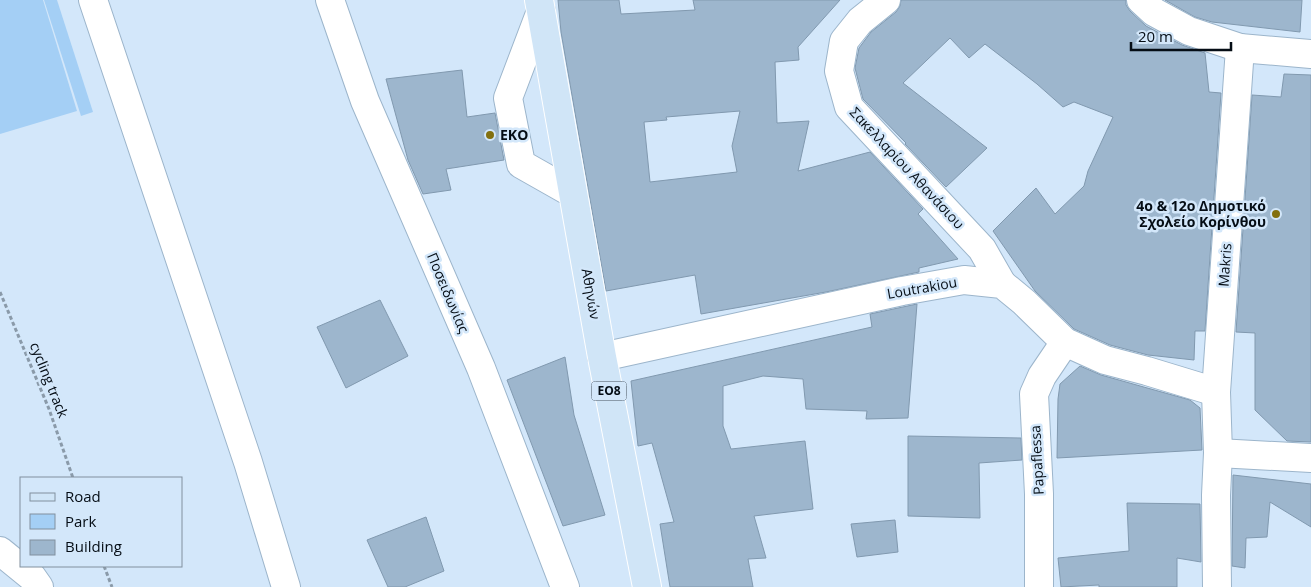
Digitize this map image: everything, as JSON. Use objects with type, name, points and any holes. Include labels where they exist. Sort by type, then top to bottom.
[{"type":"main road","name":"Αθηνών","points":[[540,6],[602,357],[647,587]]},
{"type":"street","points":[[93,0],[248,462],[286,587]]},
{"type":"street","name":"Ποσειδωνίας","points":[[330,0],[365,101],[481,368],[565,587]]},
{"type":"street","name":"Σακελλαρίου Αθανάσιου","points":[[886,0],[860,21],[844,41],[839,71],[849,107],[982,249],[1002,284]]},
{"type":"street","points":[[1141,0],[1154,12],[1189,31],[1240,48],[1311,54]]},
{"type":"street","points":[[540,6],[508,98],[521,164],[574,194]]},
{"type":"street","name":"Makris","points":[[1217,587],[1216,495],[1218,453],[1216,392],[1240,48]]},
{"type":"street","name":"Loutrakiou","points":[[602,357],[902,291],[964,280],[1002,284]]},
{"type":"street","points":[[1002,284],[1024,302],[1065,342],[1105,360],[1216,392]]},
{"type":"street","name":"Papaflessa","points":[[1039,587],[1039,494],[1034,394],[1042,376],[1065,342]]},
{"type":"street","points":[[1218,453],[1311,458]]},
{"type":"street","points":[[0,552],[32,577],[38,587]]},
{"type":"path","name":"сycling track","points":[[0,292],[49,408],[73,477]]},
{"type":"path","points":[[104,567],[112,587]]},
{"type":"green space","points":[[0,0],[43,0],[77,111],[0,134]]},
{"type":"green space","points":[[44,0],[57,0],[93,112],[81,116]]},
{"type":"building","points":[[558,0],[619,0],[621,14],[695,10],[693,0],[840,0],[798,47],[799,60],[775,62],[777,123],[809,121],[798,171],[870,152],[923,209],[918,214],[958,259],[919,268],[919,272],[826,292],[701,314],[695,275],[606,291],[561,32]],"holes":[[[740,111],[732,146],[737,172],[650,182],[644,122],[667,120],[666,117]]]},
{"type":"building","points":[[901,0],[1126,0],[1126,5],[1130,11],[1146,26],[1182,45],[1205,53],[1209,92],[1221,93],[1205,331],[1195,331],[1194,360],[1148,355],[1110,345],[1074,329],[1035,291],[993,231],[1036,188],[1055,214],[1084,186],[1088,171],[1113,117],[1074,102],[1063,107],[1037,84],[985,44],[969,58],[950,38],[903,83],[987,148],[946,187],[863,99],[855,68],[859,48],[871,32],[896,12]]},
{"type":"building","points":[[1165,0],[1302,0],[1300,32],[1212,22],[1195,17]]},
{"type":"building","points":[[462,70],[467,117],[495,113],[504,160],[446,169],[451,190],[423,194],[408,160],[386,79]]},
{"type":"building","name":"4ο & 12ο Δημοτικό Σχολείο Κορίνθου","points":[[1284,74],[1311,75],[1311,442],[1287,441],[1255,410],[1255,333],[1236,332],[1252,95],[1281,97]]},
{"type":"building","points":[[380,300],[408,356],[346,388],[317,327]]},
{"type":"building","points":[[917,304],[908,418],[866,419],[867,411],[806,409],[803,379],[763,376],[723,386],[723,426],[731,449],[805,441],[813,509],[754,516],[766,558],[748,559],[753,587],[670,587],[660,524],[674,522],[652,443],[638,446],[631,381],[872,327],[870,314]]},
{"type":"building","points":[[565,357],[574,415],[605,515],[563,526],[507,380]]},
{"type":"building","points":[[1080,366],[1101,375],[1190,400],[1200,408],[1202,450],[1057,458],[1060,384]]},
{"type":"building","points":[[908,436],[1021,438],[1022,460],[979,463],[980,518],[908,516]]},
{"type":"building","points":[[1233,475],[1311,484],[1311,527],[1270,502],[1267,537],[1246,538],[1245,568],[1232,566]]},
{"type":"building","points":[[1127,503],[1200,504],[1201,562],[1177,558],[1177,587],[1099,587],[1099,585],[1061,587],[1058,558],[1129,551]]},
{"type":"building","points":[[426,517],[444,571],[405,587],[388,587],[367,540]]},
{"type":"building","points":[[895,520],[898,552],[857,557],[851,524]]},
{"type":"place","name":"EKO","points":[[490,135]]},
{"type":"place","name":"4ο & 12ο Δημοτικό Σχολείο Κορίνθου","points":[[1276,214]]}]
